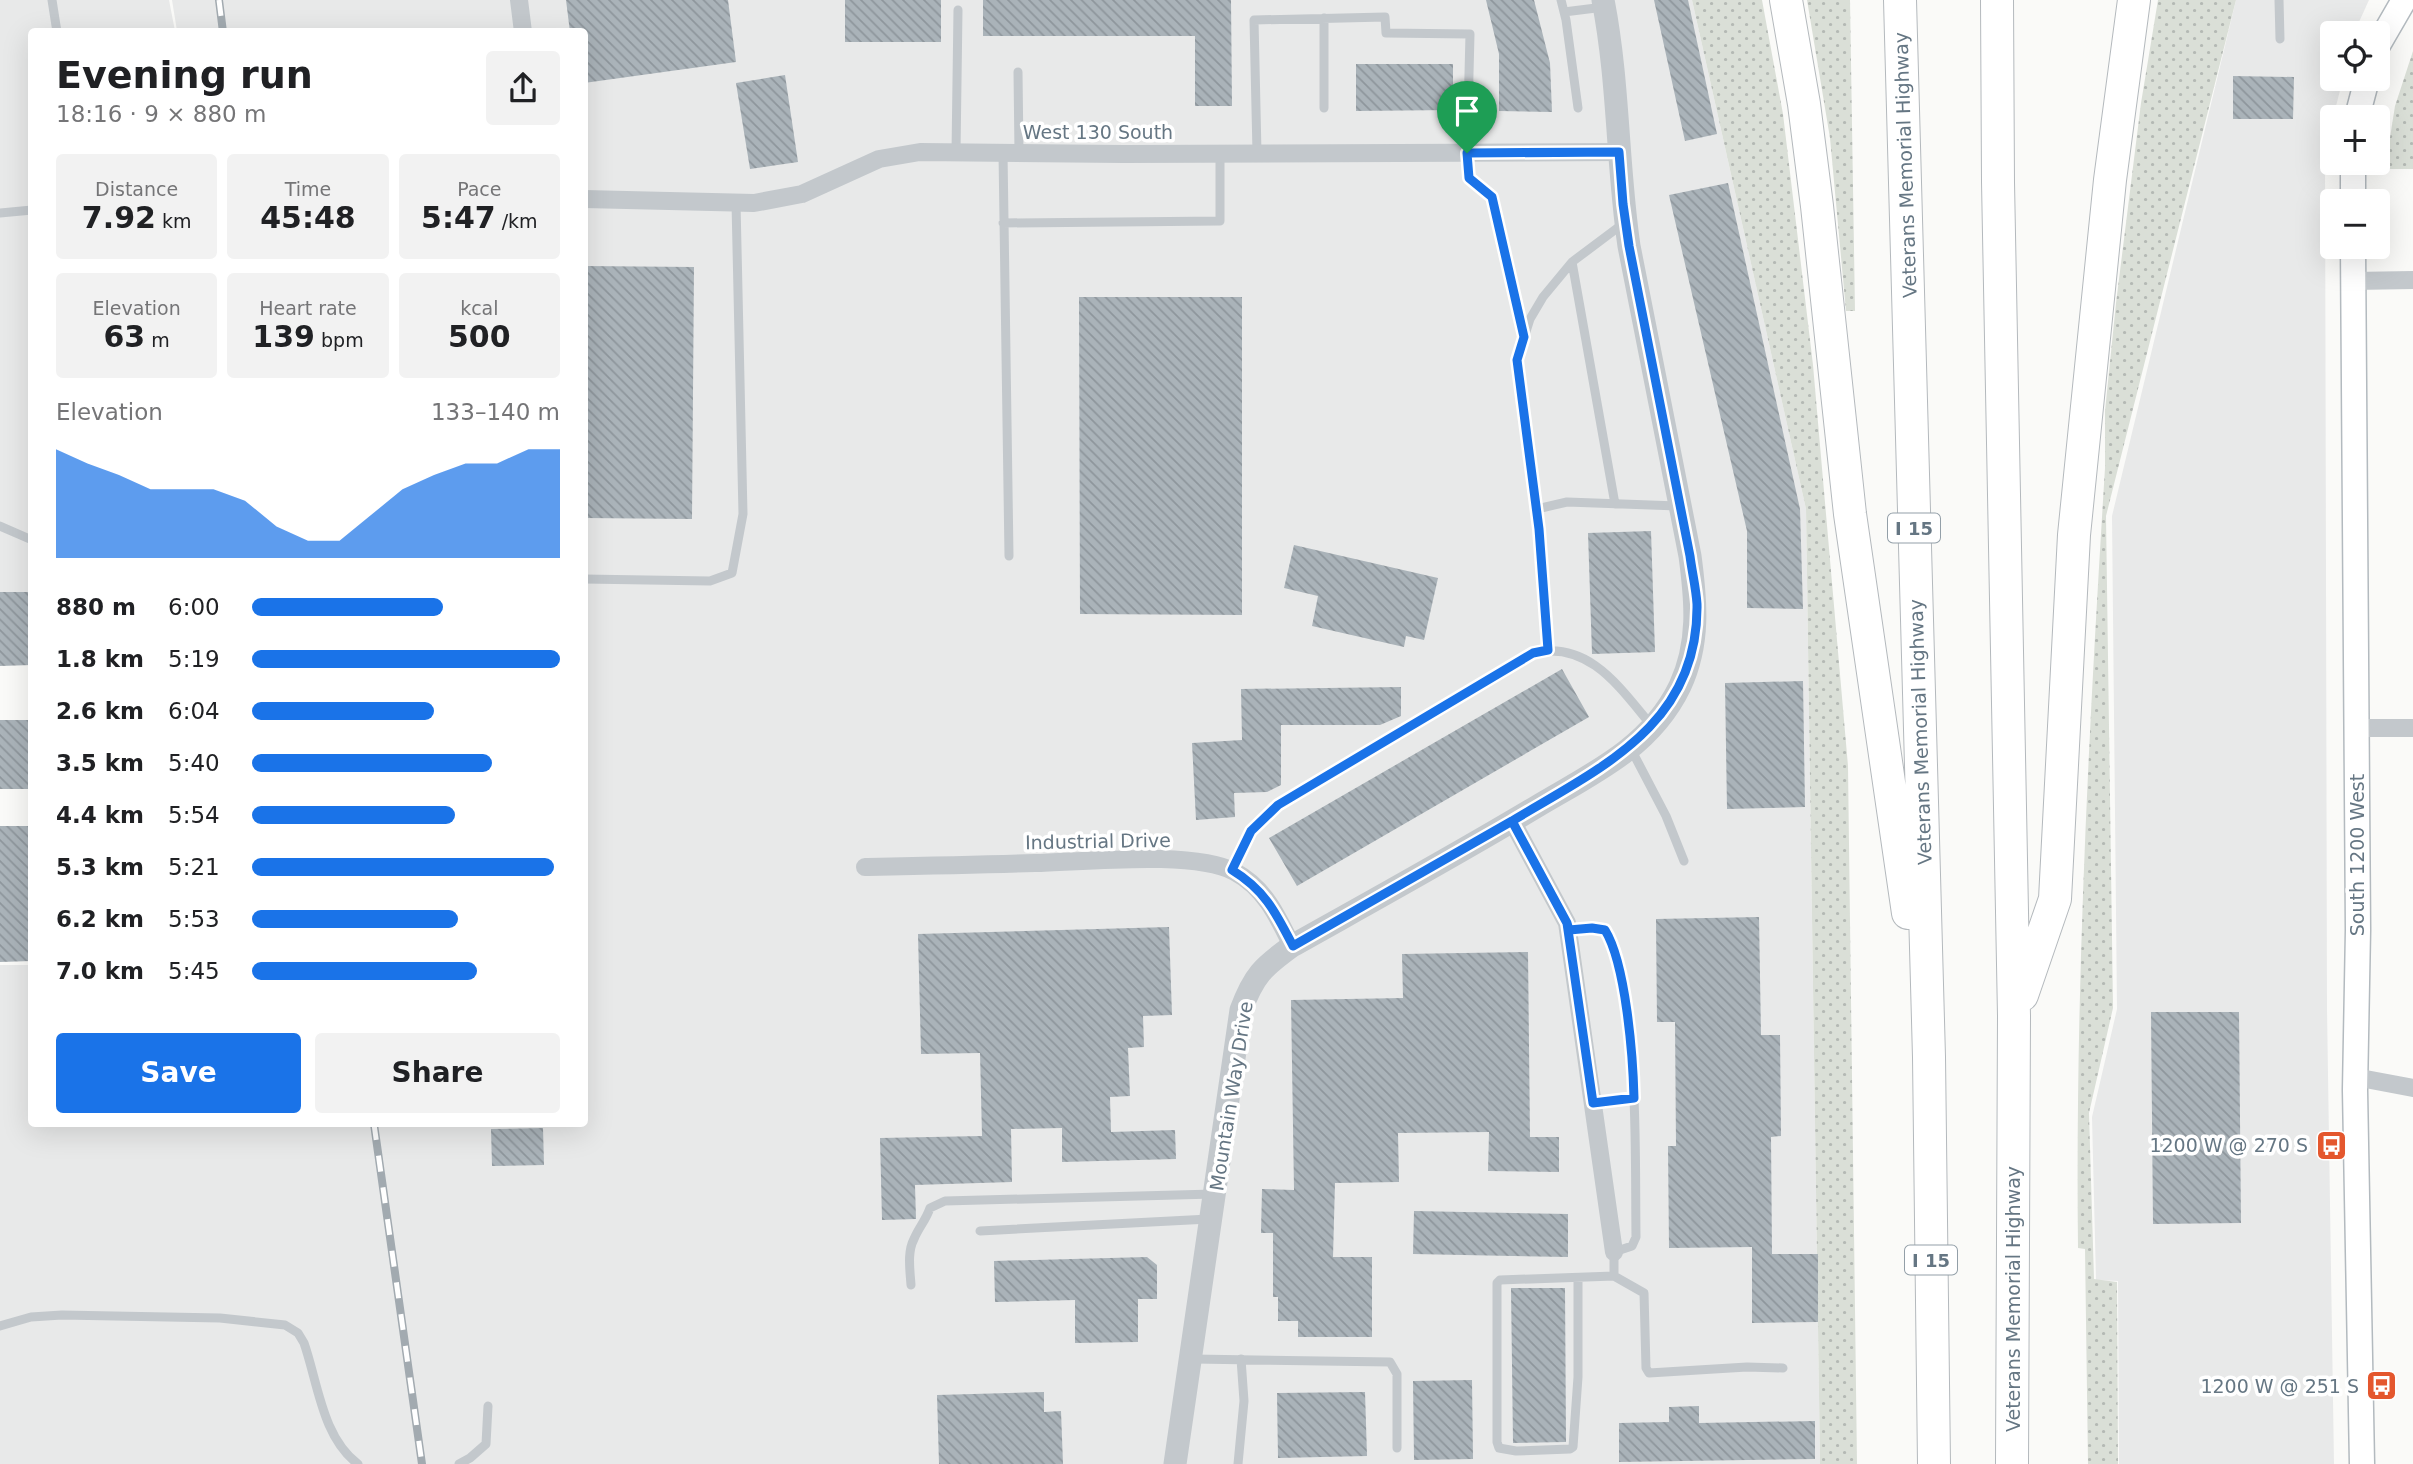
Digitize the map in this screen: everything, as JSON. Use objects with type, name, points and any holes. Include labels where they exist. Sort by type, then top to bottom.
[{"type":"highway","points":[[1786,0],[1804,104],[1817,206],[1850,514],[1929,1057]]},
{"type":"highway","name":"Veterans Memorial Highway","points":[[1900,0],[1929,1057],[1934,1464]]},
{"type":"highway","name":"Veterans Memorial Highway","points":[[1997,0],[2014,1016],[2012,1464]]},
{"type":"highway","points":[[2014,1016],[2055,899],[2074,535],[2110,180],[2134,0]]},
{"type":"main road","points":[[2390,24],[2404,0]]},
{"type":"main road","name":"South 1200 West","points":[[2353,259],[2358,930],[2356,1077],[2362,1464]]},
{"type":"street","points":[[519,0],[522,28]]},
{"type":"street","name":"Mountain Way Drive","points":[[1175,1464],[1241,1010],[1263,967],[1293,946],[1612,761],[1652,726],[1680,685],[1695,631],[1697,604],[1625,221],[1616,96],[1604,3]]},
{"type":"street","name":"West 130 South","points":[[588,199],[754,203],[802,194],[879,159],[920,152],[1619,152]]},
{"type":"street","points":[[2353,281],[2413,280]]},
{"type":"street","points":[[2357,728],[2413,728]]},
{"type":"street","points":[[1512,821],[1569,930],[1614,1252]]},
{"type":"street","name":"Industrial Drive","points":[[865,867],[1164,859],[1207,864],[1232,870],[1250,881],[1272,905],[1293,946]]},
{"type":"street","points":[[2356,1077],[2413,1088]]},
{"type":"lane","points":[[52,0],[56,28]]},
{"type":"lane","points":[[1561,0],[1578,107]]},
{"type":"lane","points":[[2279,0],[2280,39]]},
{"type":"lane","points":[[1564,12],[1604,3]]},
{"type":"lane","points":[[956,152],[958,10]]},
{"type":"lane","points":[[1257,153],[1254,20],[1385,17],[1386,33],[1470,34],[1467,153],[1469,178],[1492,197],[1524,337]]},
{"type":"lane","points":[[1324,18],[1324,107]]},
{"type":"lane","points":[[1009,556],[1003,223],[1018,72]]},
{"type":"lane","points":[[1003,223],[1220,220],[1220,153]]},
{"type":"lane","points":[[588,579],[710,581],[732,573],[743,514],[736,203]]},
{"type":"lane","points":[[0,213],[28,210]]},
{"type":"lane","points":[[1548,650],[1537,509],[1517,360],[1530,319],[1542,297],[1572,262],[1625,221]]},
{"type":"lane","points":[[1572,262],[1615,504]]},
{"type":"lane","points":[[1537,509],[1567,502],[1680,506]]},
{"type":"lane","points":[[0,526],[28,538]]},
{"type":"lane","points":[[1232,870],[1251,831],[1278,805],[1533,653],[1548,650],[1568,652],[1592,663],[1612,679],[1652,726]]},
{"type":"lane","points":[[1630,747],[1666,816],[1684,861]]},
{"type":"lane","points":[[1569,930],[1605,930],[1613,943],[1628,1017],[1634,1098],[1636,1237],[1632,1246],[1614,1252],[1614,1276]]},
{"type":"lane","points":[[1593,1103],[1634,1098]]},
{"type":"lane","points":[[911,1285],[910,1252],[914,1239],[926,1221],[930,1208],[945,1201],[1216,1194]]},
{"type":"lane","points":[[980,1231],[1212,1219]]},
{"type":"lane","points":[[1578,1278],[1578,1377],[1573,1447],[1499,1448],[1497,1283],[1500,1280],[1614,1276],[1644,1293],[1646,1368],[1649,1373],[1783,1368]]},
{"type":"lane","points":[[0,1326],[31,1317],[62,1315],[220,1318],[285,1325],[298,1333],[304,1343],[331,1429],[347,1456],[358,1464]]},
{"type":"lane","points":[[1191,1359],[1390,1362],[1397,1374],[1397,1448]]},
{"type":"lane","points":[[1238,1464],[1244,1401],[1241,1359]]},
{"type":"lane","points":[[459,1464],[486,1444],[488,1406]]},
{"type":"shaded area","points":[[0,0],[169,0],[174,28],[28,28],[28,628],[0,628]]},
{"type":"shaded area","points":[[172,0],[1692,0],[1806,509],[1820,1464],[0,1464],[0,965],[28,965],[28,1127],[588,1127],[588,28],[177,28]]},
{"type":"shaded area","points":[[1692,0],[1762,0],[1783,114],[1813,365],[1848,766],[1857,1464],[1820,1464],[1806,509]]},
{"type":"shaded area","points":[[1807,0],[1850,0],[1855,311],[1846,311],[1830,138]]},
{"type":"shaded area","points":[[2158,0],[2236,0],[2106,516],[2113,1008],[2089,1113],[2094,1279],[2117,1282],[2118,1464],[2088,1464],[2085,1249],[2078,1248],[2079,1053],[2089,760],[2105,468],[2105,411],[2141,103]]},
{"type":"shaded area","points":[[2236,0],[2369,0],[2359,21],[2320,21],[2320,91],[2340,91],[2336,105],[2320,105],[2320,175],[2325,175],[2325,189],[2320,189],[2320,259],[2325,259],[2327,1009],[2334,1464],[2119,1464],[2118,1281],[2096,1280],[2092,1117],[2117,1009],[2112,516]]},
{"type":"shaded area","points":[[2413,51],[2413,169],[2390,169],[2390,138],[2395,106]]},
{"type":"building","points":[[566,0],[728,0],[736,62],[588,82],[588,28],[570,28]]},
{"type":"building","points":[[845,0],[941,0],[941,42],[845,42]]},
{"type":"building","points":[[983,0],[1231,0],[1232,106],[1195,106],[1195,36],[983,36]]},
{"type":"building","points":[[1486,0],[1534,0],[1550,63],[1552,112],[1499,111],[1499,54]]},
{"type":"building","points":[[1654,0],[1688,0],[1717,134],[1685,141]]},
{"type":"building","points":[[1356,64],[1453,64],[1453,110],[1356,111]]},
{"type":"building","points":[[785,75],[798,162],[750,169],[736,83]]},
{"type":"building","points":[[2233,76],[2294,77],[2293,119],[2233,119]]},
{"type":"building","points":[[1728,183],[1800,509],[1803,609],[1747,608],[1747,531],[1669,195]]},
{"type":"building","points":[[588,266],[694,267],[692,519],[588,518]]},
{"type":"building","points":[[1079,297],[1242,297],[1242,615],[1080,614]]},
{"type":"building","points":[[1651,531],[1655,652],[1592,654],[1588,533]]},
{"type":"building","points":[[1294,545],[1438,578],[1424,640],[1406,636],[1404,647],[1312,626],[1318,596],[1284,588]]},
{"type":"building","points":[[0,592],[28,592],[28,665],[0,666]]},
{"type":"building","points":[[1562,669],[1589,717],[1297,886],[1269,838]]},
{"type":"building","points":[[1803,681],[1805,807],[1727,809],[1725,683]]},
{"type":"building","points":[[1401,687],[1401,716],[1380,725],[1281,725],[1281,785],[1267,792],[1234,793],[1235,817],[1196,820],[1192,743],[1242,740],[1241,689]]},
{"type":"building","points":[[0,720],[28,720],[28,789],[0,789]]},
{"type":"building","points":[[0,826],[28,826],[28,961],[0,962]]},
{"type":"building","points":[[1759,917],[1761,1035],[1780,1035],[1781,1136],[1771,1137],[1772,1254],[1818,1254],[1818,1322],[1752,1323],[1752,1247],[1669,1248],[1668,1146],[1676,1146],[1675,1022],[1657,1022],[1656,919]]},
{"type":"building","points":[[1169,927],[1172,1015],[1143,1016],[1144,1047],[1128,1048],[1130,1096],[1110,1097],[1111,1132],[1175,1130],[1176,1159],[1062,1162],[1062,1128],[1011,1129],[1012,1182],[915,1185],[916,1219],[882,1220],[880,1138],[982,1136],[980,1053],[921,1054],[918,934]]},
{"type":"building","points":[[1528,952],[1530,1137],[1559,1137],[1559,1172],[1488,1171],[1489,1132],[1398,1133],[1399,1182],[1335,1183],[1333,1257],[1372,1257],[1372,1337],[1298,1337],[1298,1321],[1278,1321],[1278,1297],[1273,1297],[1273,1233],[1261,1233],[1262,1189],[1294,1190],[1291,1000],[1403,998],[1402,954]]},
{"type":"building","points":[[2151,1012],[2239,1012],[2241,1223],[2153,1224]]},
{"type":"building","points":[[543,1128],[544,1165],[492,1166],[491,1129]]},
{"type":"building","points":[[1414,1211],[1568,1214],[1568,1257],[1413,1254]]},
{"type":"building","points":[[1147,1257],[1157,1265],[1157,1299],[1138,1299],[1138,1342],[1075,1343],[1075,1300],[995,1302],[994,1261]]},
{"type":"building","points":[[1511,1288],[1565,1288],[1566,1442],[1513,1443]]},
{"type":"building","points":[[1472,1380],[1473,1459],[1414,1460],[1413,1381]]},
{"type":"building","points":[[1044,1392],[1044,1412],[1061,1411],[1063,1464],[939,1464],[937,1395]]},
{"type":"building","points":[[1365,1392],[1367,1456],[1278,1458],[1277,1393]]},
{"type":"building","points":[[1699,1406],[1699,1423],[1815,1421],[1815,1459],[1619,1462],[1619,1423],[1669,1422],[1669,1407]]},
{"type":"railway","points":[[219,0],[222,28]]},
{"type":"railway","points":[[374,1127],[422,1464]]},
{"type":"place","name":"1200 W @ 270 S","points":[[2331,1145]]},
{"type":"place","name":"1200 W @ 251 S","points":[[2382,1386]]},
{"type":"route","points":[[1467,153],[1469,178],[1492,197],[1524,337],[1517,360],[1519,387],[1539,529],[1548,650],[1533,653],[1278,805],[1251,831],[1232,870],[1250,881],[1272,905],[1293,946],[1512,821],[1567,923],[1569,930],[1605,930],[1613,943],[1628,1017],[1634,1098],[1593,1103],[1567,923],[1540,872],[1512,821],[1612,761],[1646,732],[1665,710],[1680,685],[1695,631],[1697,604],[1690,556],[1629,246],[1619,152],[1467,153]]}]
